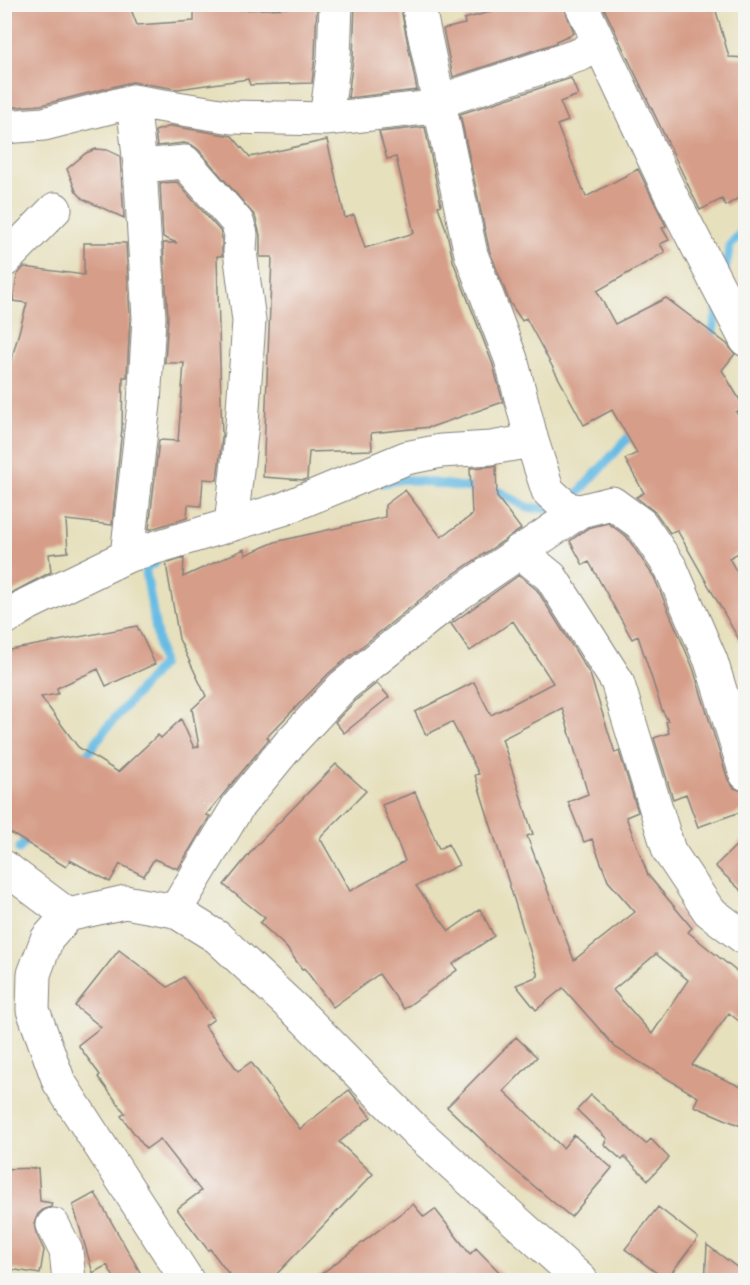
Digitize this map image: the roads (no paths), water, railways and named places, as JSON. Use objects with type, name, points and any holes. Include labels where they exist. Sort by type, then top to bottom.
[{"type":"street","points":[[326,119],[336,4]]},
{"type":"street","points":[[418,4],[471,254],[511,359],[532,441],[565,504]]},
{"type":"street","points":[[581,4],[672,197],[746,340]]},
{"type":"street","points":[[4,127],[44,124],[133,101],[233,117],[326,119],[438,106],[452,97],[582,54],[597,40]]},
{"type":"street","points":[[127,556],[144,404],[149,318],[140,166],[133,101]]},
{"type":"street","points":[[140,166],[185,162],[237,222],[241,234],[240,251],[249,321],[242,424],[231,525]]},
{"type":"street","points":[[4,261],[55,209]]},
{"type":"street","points":[[4,619],[28,604],[127,556],[283,509],[406,458],[441,451],[491,448],[532,441]]},
{"type":"street","points":[[175,910],[238,806],[290,743],[343,686],[454,597],[519,551],[565,504],[612,503],[641,524],[671,568],[711,661],[746,774]]},
{"type":"street","points":[[519,551],[551,577],[617,681],[669,851],[709,910],[746,939]]},
{"type":"street","points":[[4,867],[68,915]]},
{"type":"street","points":[[187,1281],[59,1082],[33,1010],[34,974],[47,939],[68,915],[125,902],[175,910],[217,937],[304,1018],[416,1131],[581,1281]]},
{"type":"street","points":[[53,1225],[66,1251],[69,1281]]},
{"type":"waterway","points":[[724,276],[730,245],[746,227]]},
{"type":"waterway","points":[[709,343],[718,307]]},
{"type":"waterway","points":[[571,501],[636,429]]},
{"type":"waterway","points":[[383,483],[404,479],[500,492],[528,508],[553,508]]},
{"type":"waterway","points":[[82,761],[104,731],[162,664],[145,567],[155,563]]},
{"type":"waterway","points":[[19,849],[30,833]]}]
